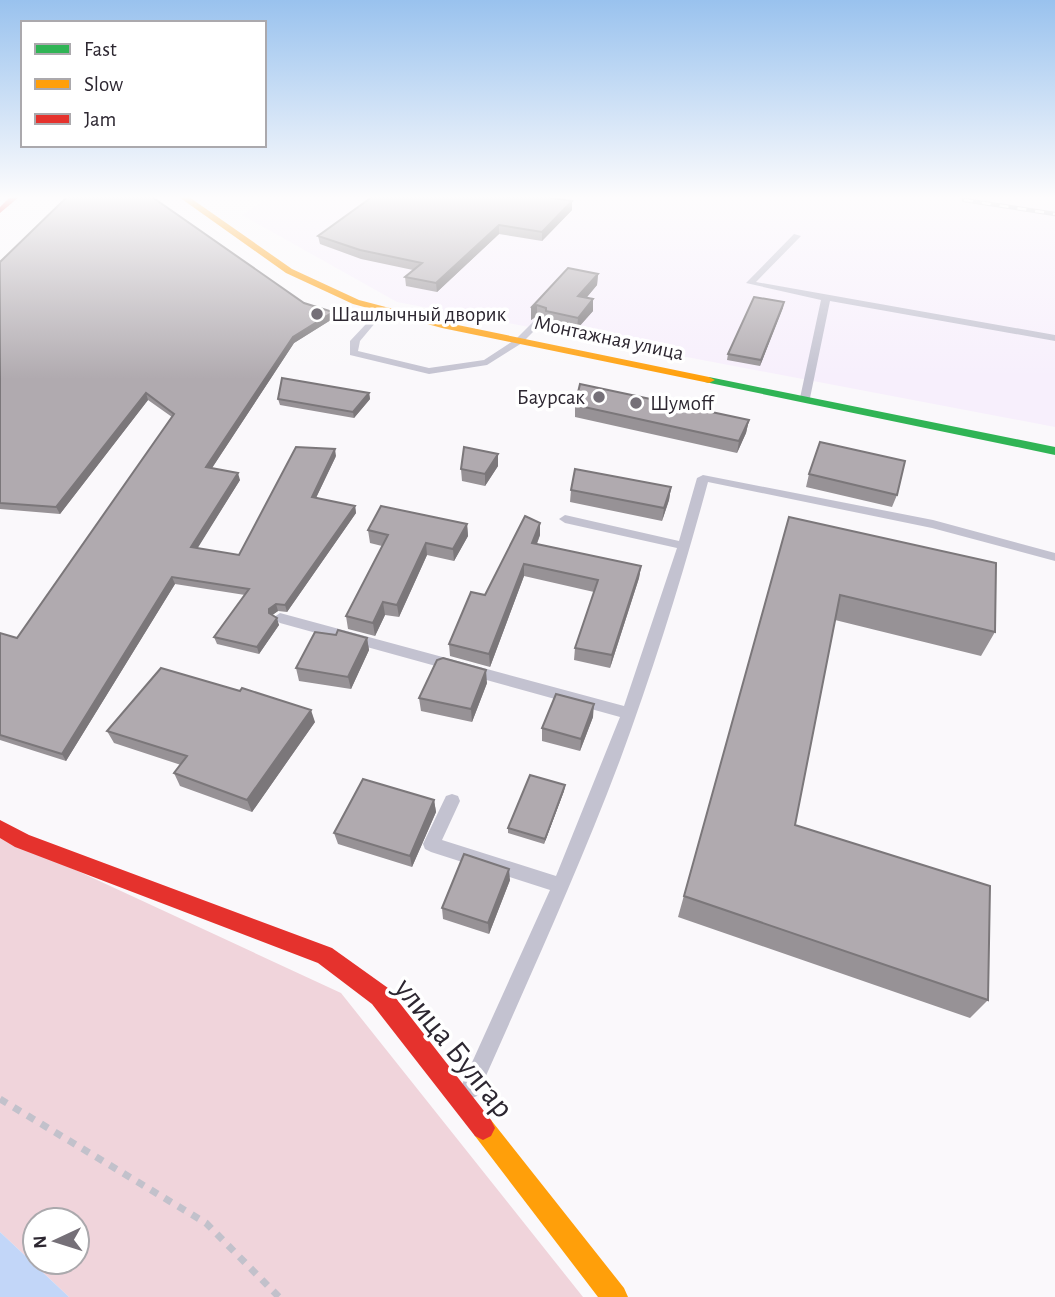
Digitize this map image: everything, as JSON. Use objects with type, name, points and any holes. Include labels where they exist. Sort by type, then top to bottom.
[{"type":"street","name":"Монтажная улица","points":[[269,258],[287,270],[327,290],[382,310],[519,341],[1055,451]]},
{"type":"street","name":"улица Булгар","points":[[0,828],[22,841],[325,955],[380,996],[615,1297]]},
{"type":"lane","points":[[776,258],[750,284],[1055,338]]},
{"type":"lane","points":[[805,398],[826,298]]},
{"type":"lane","points":[[382,310],[355,341],[353,353],[429,371],[488,362],[519,341],[539,321]]},
{"type":"lane","points":[[463,1103],[560,885],[629,713],[685,546],[703,478],[933,524],[1055,557]]},
{"type":"lane","points":[[565,519],[685,546]]},
{"type":"lane","points":[[280,618],[629,713]]},
{"type":"lane","points":[[452,801],[431,844],[560,885]]},
{"type":"path","points":[[0,1100],[206,1223],[279,1297]]},
{"type":"shaded area","points":[[318,258],[1055,258],[1055,427],[397,302]]},
{"type":"shaded area","points":[[0,835],[341,993],[583,1297],[69,1297],[47,1276],[91,1276],[91,1206],[21,1206],[21,1252],[0,1232]]},
{"type":"water","points":[[0,1232],[21,1252],[21,1276],[47,1276],[69,1297],[0,1297]]},
{"type":"building","points":[[5,258],[239,258],[304,303],[333,312],[293,337],[206,467],[238,473],[191,547],[239,555],[296,447],[335,449],[312,497],[355,506],[285,605],[276,604],[269,609],[269,613],[277,618],[257,647],[214,637],[249,589],[172,577],[62,754],[0,735],[0,633],[17,638],[174,414],[146,393],[56,507],[0,503],[0,262]]},
{"type":"building","points":[[396,258],[464,258],[436,283],[405,277],[422,263]]},
{"type":"building","points":[[568,268],[598,274],[578,296],[593,299],[578,318],[546,311],[546,308],[537,305],[531,308]]},
{"type":"building","points":[[754,297],[784,302],[761,360],[728,354]]},
{"type":"building","points":[[282,378],[369,393],[353,412],[278,399]]},
{"type":"building","points":[[580,384],[749,420],[739,441],[575,405]]},
{"type":"building","points":[[820,442],[905,461],[897,495],[809,474]]},
{"type":"building","points":[[464,447],[498,454],[485,474],[461,469]]},
{"type":"building","points":[[575,469],[671,487],[664,508],[571,490]]},
{"type":"building","points":[[381,506],[467,524],[453,549],[426,543],[397,605],[383,602],[373,623],[346,616],[388,535],[368,530]]},
{"type":"building","points":[[525,516],[540,523],[532,543],[641,566],[612,655],[575,648],[598,580],[524,564],[489,654],[449,644],[471,592],[485,595]]},
{"type":"building","points":[[789,517],[996,563],[995,632],[840,595],[795,825],[990,886],[988,1000],[684,896]]},
{"type":"building","points":[[338,630],[367,638],[348,677],[296,668],[315,632],[336,635]]},
{"type":"building","points":[[443,658],[486,670],[471,709],[419,698],[437,660]]},
{"type":"building","points":[[161,668],[240,691],[242,688],[311,710],[247,800],[174,773],[187,756],[107,731]]},
{"type":"building","points":[[556,694],[594,704],[581,739],[542,728]]},
{"type":"building","points":[[530,775],[565,785],[545,839],[508,828]]},
{"type":"building","points":[[363,779],[434,800],[410,856],[334,833]]},
{"type":"building","points":[[464,854],[509,869],[488,923],[442,908]]},
{"type":"traffic: fast","points":[[709,380],[1055,451]]},
{"type":"traffic: slow","points":[[270,258],[289,271],[356,302],[442,325],[709,380]]},
{"type":"traffic: slow","points":[[483,1128],[615,1297]]},
{"type":"traffic: jam","points":[[0,828],[22,841],[325,955],[380,996],[483,1128]]},
{"type":"place","name":"Шашлычный дворик","points":[[317,314]]},
{"type":"place","name":"Баурсак","points":[[599,397]]},
{"type":"place","name":"Шумоff","points":[[636,403]]}]
